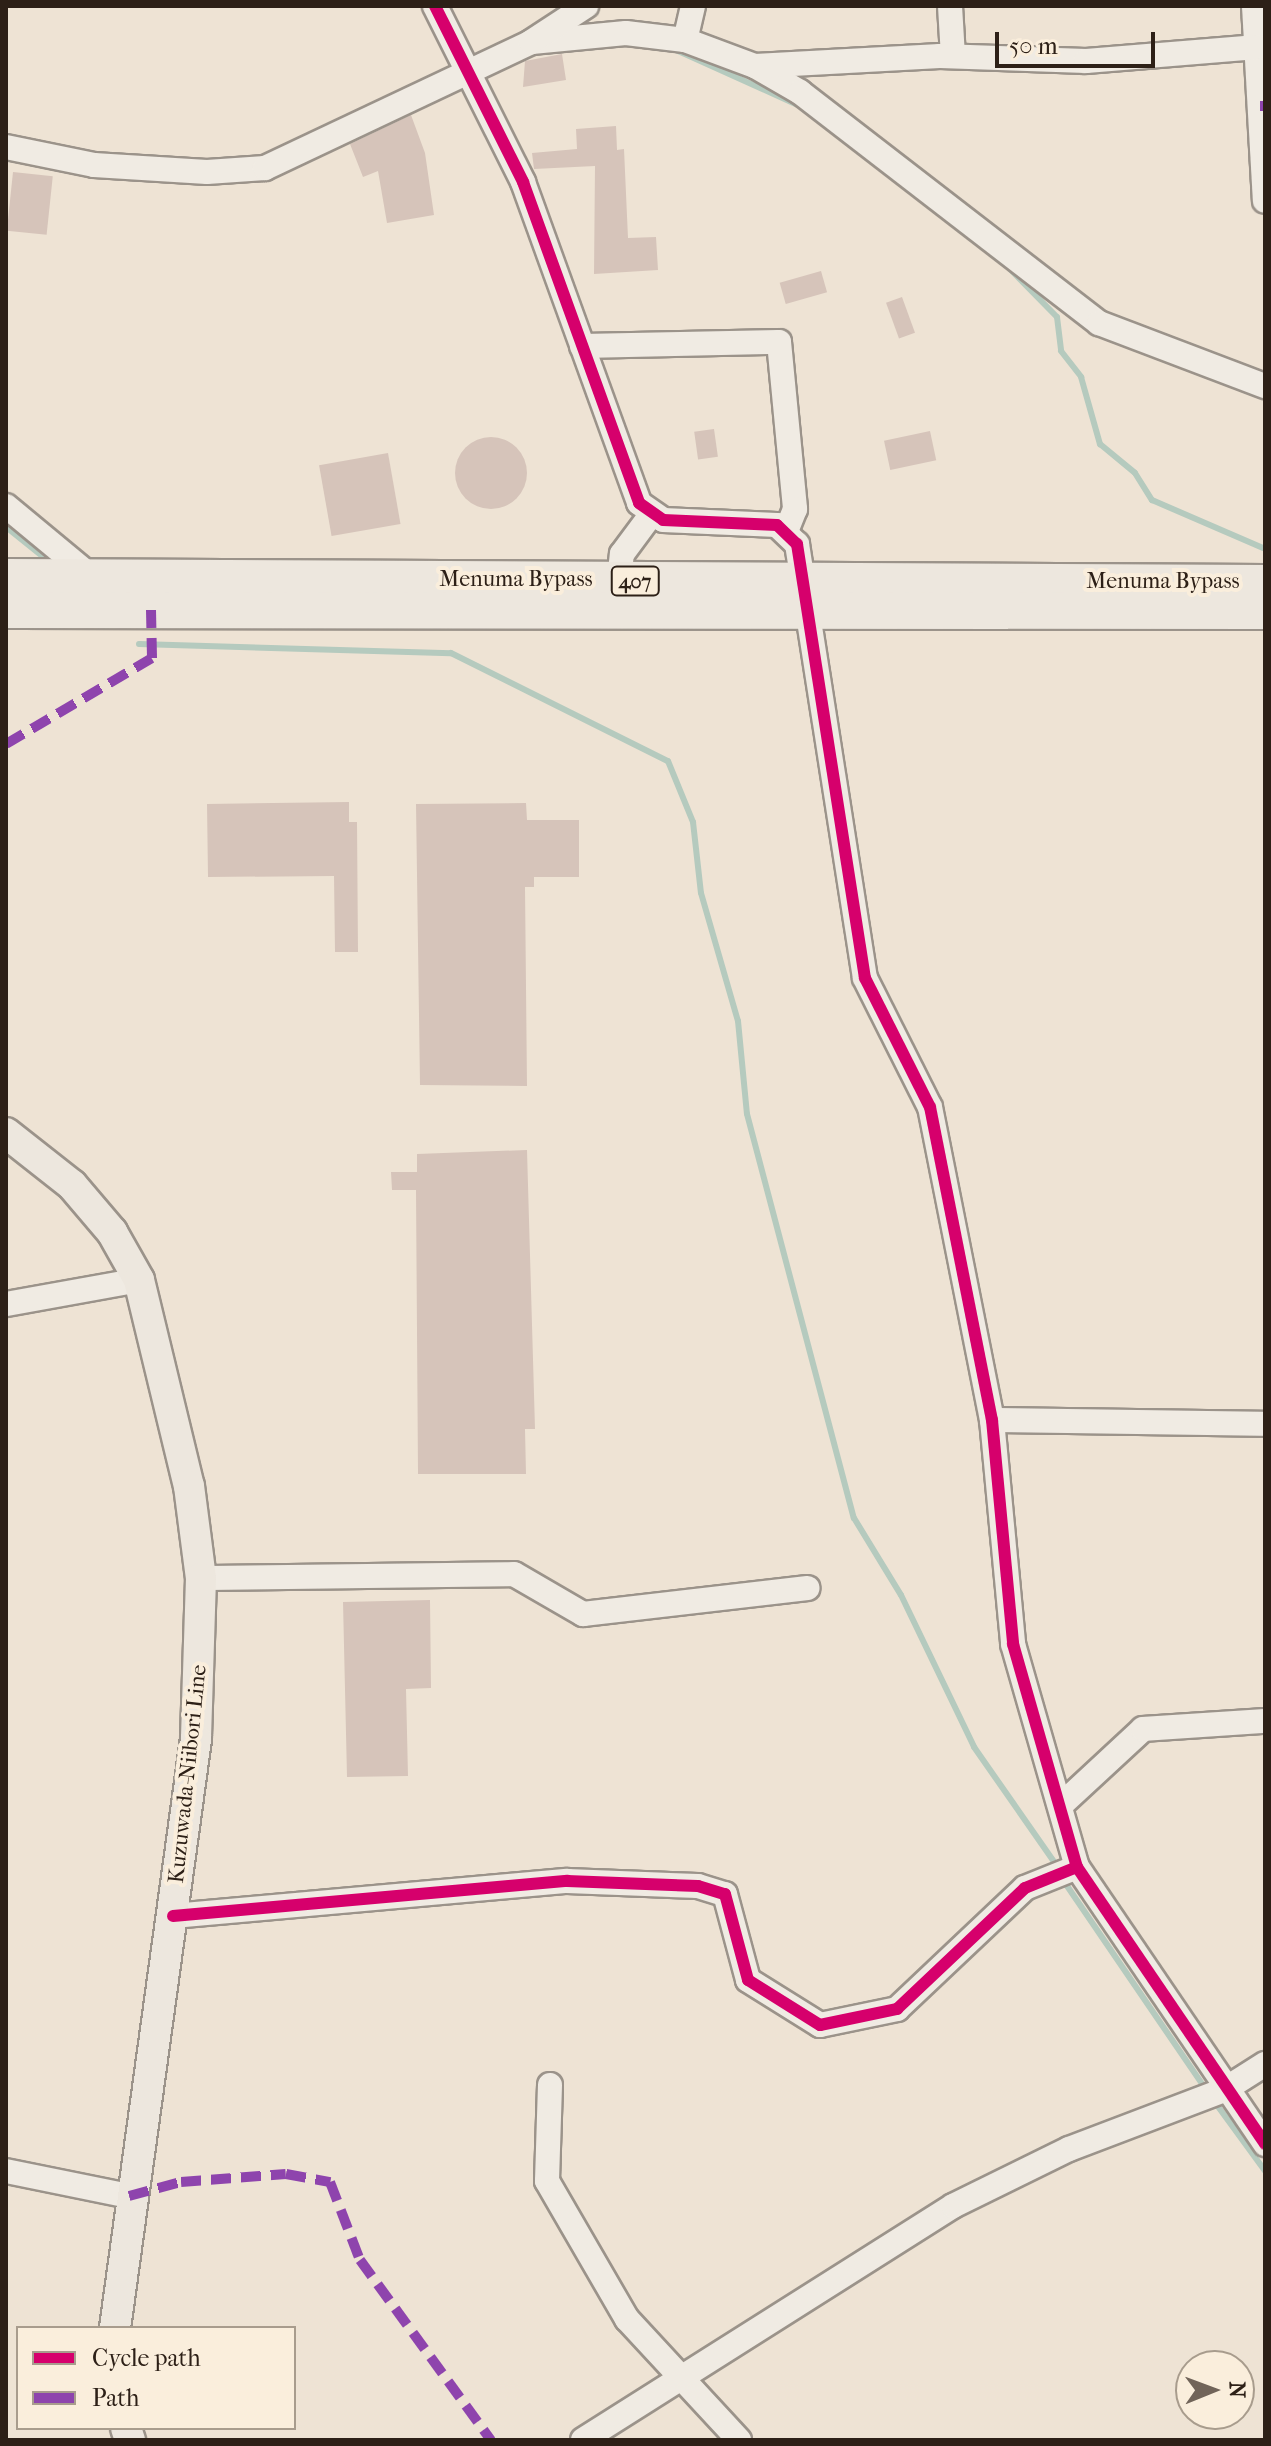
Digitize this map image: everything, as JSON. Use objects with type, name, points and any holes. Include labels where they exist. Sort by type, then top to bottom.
[{"type":"highway","name":"Menuma Bypass","points":[[6,577],[619,581],[802,596],[1265,611]]},
{"type":"highway","name":"Menuma Bypass","points":[[6,610],[802,596],[1265,583]]},
{"type":"main road","name":"Kuzuwada-Niibori Line","points":[[6,1133],[72,1185],[112,1232],[139,1280],[189,1486],[201,1578],[196,1739],[173,1916],[129,2196],[115,2326]]},
{"type":"street","points":[[435,6],[511,153],[639,503],[651,515],[787,529]]},
{"type":"street","points":[[6,147],[94,165],[207,172],[265,168],[531,42],[586,6]]},
{"type":"street","points":[[685,40],[693,6]]},
{"type":"street","points":[[950,6],[953,56]]},
{"type":"street","points":[[1254,6],[1265,201]]},
{"type":"street","points":[[531,42],[626,33],[685,40],[755,66],[800,92],[1099,323],[1265,386]]},
{"type":"street","points":[[755,66],[953,56],[1086,61],[1257,47]]},
{"type":"street","points":[[582,346],[779,342],[795,509],[787,529]]},
{"type":"street","points":[[6,506],[93,578]]},
{"type":"street","points":[[619,581],[622,554],[651,515]]},
{"type":"street","points":[[787,529],[797,544],[802,596],[865,978],[930,1107],[992,1420],[1013,1644],[1077,1867],[1224,2090],[1265,2144]]},
{"type":"street","points":[[6,1304],[139,1280]]},
{"type":"street","points":[[992,1420],[1265,1424]]},
{"type":"street","points":[[201,1578],[514,1574],[583,1614],[807,1588]]},
{"type":"street","points":[[1061,1805],[1143,1729],[1265,1721]]},
{"type":"street","points":[[173,1916],[567,1881],[698,1886],[725,1894],[748,1980],[820,2025],[897,2009],[1025,1888],[1077,1867]]},
{"type":"street","points":[[583,2440],[617,2430],[683,2375],[989,2187],[1224,2090],[1265,2064]]},
{"type":"street","points":[[550,2085],[547,2181],[627,2319],[683,2375],[739,2440]]},
{"type":"street","points":[[6,2171],[129,2196]]},
{"type":"building","points":[[562,54],[566,80],[523,87],[525,61]]},
{"type":"building","points":[[411,115],[425,153],[434,215],[387,223],[378,171],[363,177],[350,144]]},
{"type":"building","points":[[616,126],[617,150],[624,149],[628,238],[656,237],[658,270],[594,274],[595,166],[534,169],[532,153],[577,149],[576,129]]},
{"type":"building","points":[[13,172],[53,176],[47,235],[7,231]]},
{"type":"building","points":[[821,271],[827,292],[786,304],[780,283]]},
{"type":"building","points":[[902,297],[915,333],[899,339],[886,303]]},
{"type":"building","points":[[714,429],[718,457],[698,460],[694,432]]},
{"type":"building","points":[[930,431],[936,460],[890,470],[884,441]]},
{"type":"building","points":[[491,437],[511,443],[521,453],[527,473],[521,493],[511,503],[491,509],[471,503],[461,493],[455,473],[461,453],[471,443]]},
{"type":"building","points":[[388,453],[401,524],[332,536],[319,465]]},
{"type":"building","points":[[349,802],[349,822],[357,822],[358,952],[335,952],[334,876],[208,877],[207,804]]},
{"type":"building","points":[[526,803],[527,820],[579,820],[579,877],[534,877],[534,887],[525,887],[527,1086],[420,1085],[416,804]]},
{"type":"building","points":[[527,1150],[535,1429],[525,1429],[526,1474],[418,1474],[416,1190],[392,1190],[391,1172],[417,1172],[417,1154]]},
{"type":"building","points":[[430,1600],[431,1688],[406,1689],[408,1776],[347,1777],[343,1602]]},
{"type":"waterway","points":[[676,50],[800,106]]},
{"type":"waterway","points":[[1008,267],[1057,317],[1061,351],[1081,377],[1100,444],[1135,473],[1152,500],[1263,548]]},
{"type":"waterway","points":[[6,527],[46,559]]},
{"type":"waterway","points":[[139,644],[451,653],[668,761],[693,822],[701,893],[738,1021],[747,1114],[854,1518],[901,1595],[974,1747],[1059,1869]]},
{"type":"waterway","points":[[1063,1880],[1207,2091]]},
{"type":"waterway","points":[[1214,2101],[1265,2171]]},
{"type":"marked path","points":[[1260,106],[1265,106]]},
{"type":"marked path","points":[[6,744],[152,658],[151,610]]},
{"type":"marked path","points":[[129,2196],[181,2182],[286,2174],[330,2182],[360,2260],[491,2440]]},
{"type":"cycle path","points":[[435,6],[523,182],[639,503],[663,520],[777,525],[797,544],[865,978],[930,1107],[992,1420],[1013,1644],[1077,1867],[1265,2144]]},
{"type":"cycle path","points":[[173,1916],[567,1881],[698,1886],[725,1894],[748,1980],[820,2025],[897,2009],[1025,1888],[1077,1867]]}]
